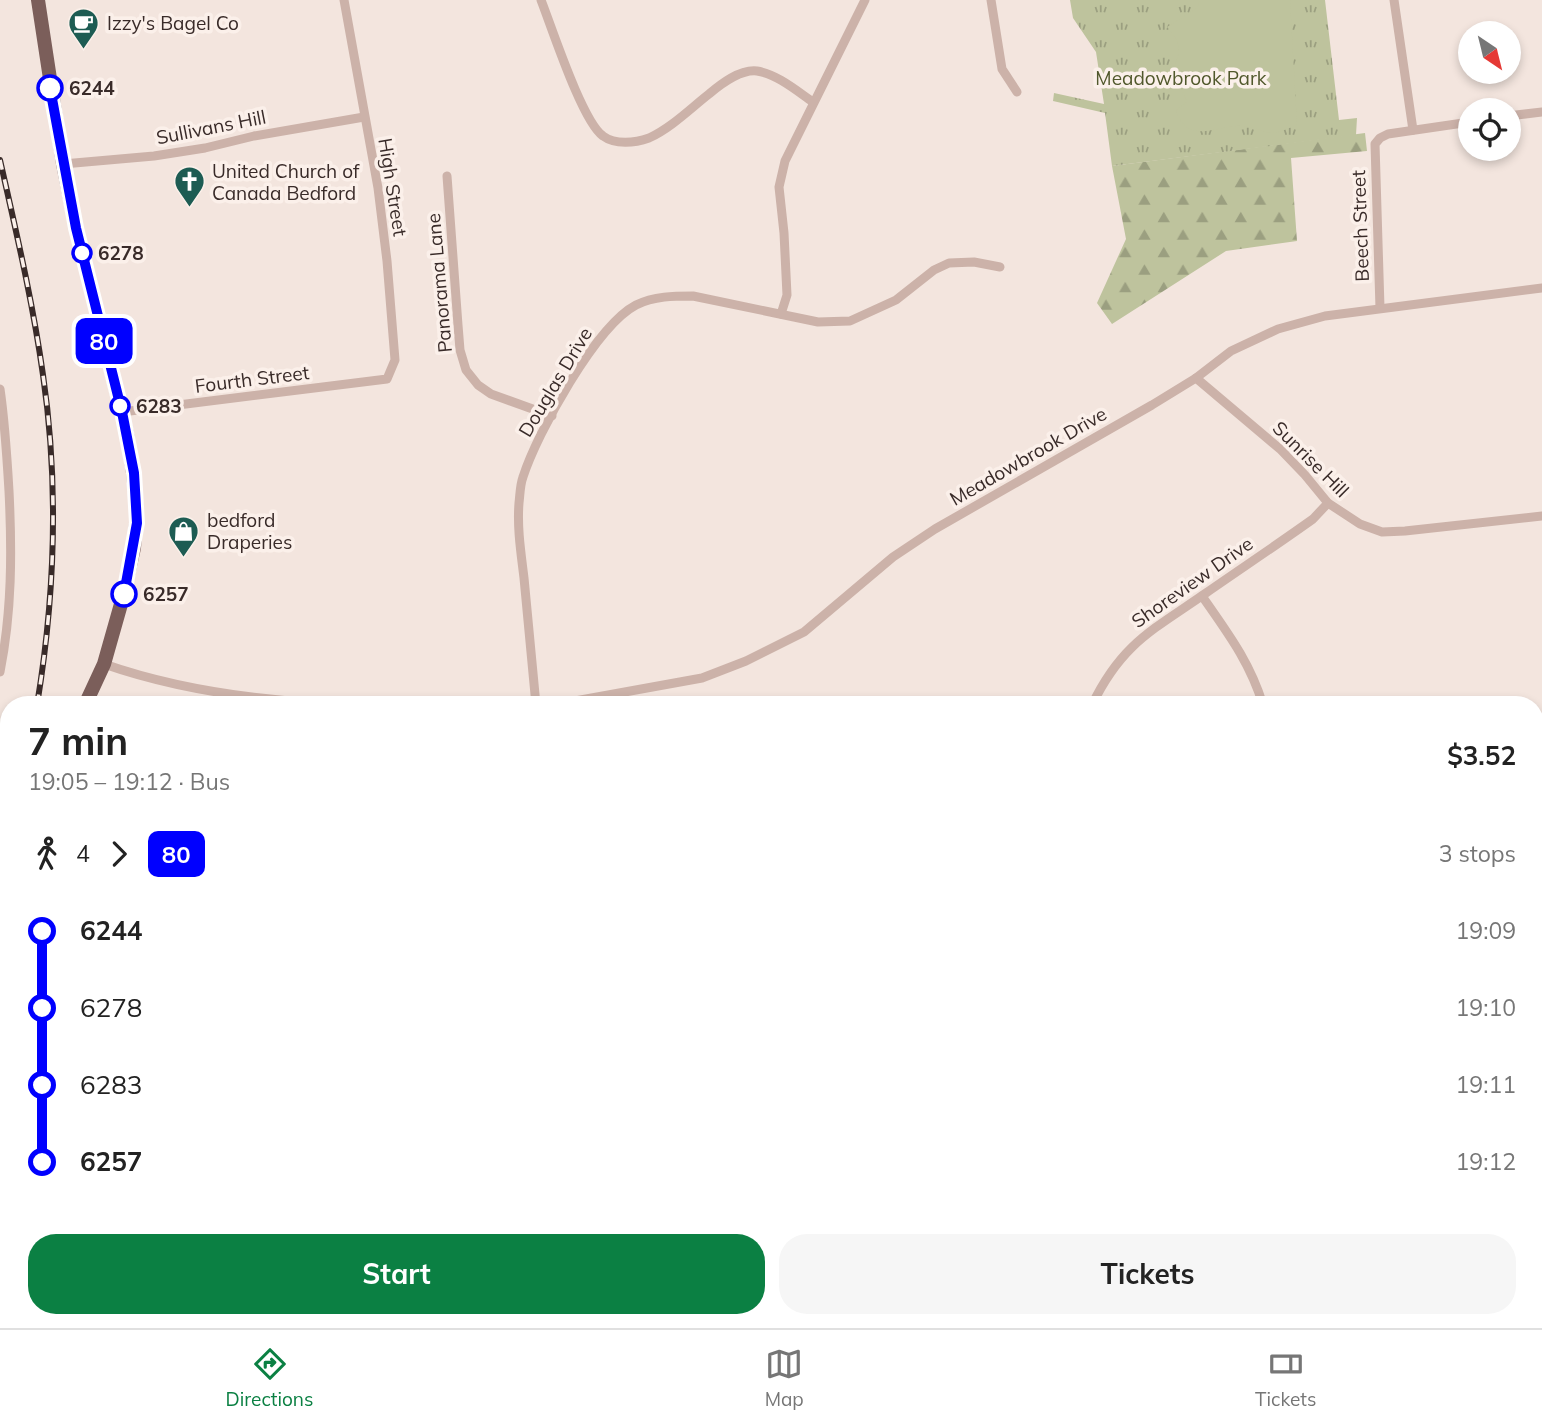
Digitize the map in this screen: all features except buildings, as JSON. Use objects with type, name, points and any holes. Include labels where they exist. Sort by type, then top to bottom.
[{"type":"main road","points":[[38,0],[63,164],[134,473],[137,523],[123,597],[104,664],[89,696]]},
{"type":"street","name":"High Street","points":[[344,0],[378,188],[387,261],[395,360],[387,379]]},
{"type":"street","points":[[541,0],[590,121],[603,136],[623,143],[649,138],[719,86],[740,74],[756,71],[779,80],[813,102]]},
{"type":"street","points":[[781,314],[786,295],[779,187],[789,150],[865,0]]},
{"type":"street","points":[[991,0],[1002,69],[1017,92]]},
{"type":"street","points":[[1394,0],[1413,130],[1458,124]]},
{"type":"street","points":[[1521,114],[1542,111]]},
{"type":"street","name":"Sullivans Hill","points":[[63,164],[167,154],[364,117]]},
{"type":"street","name":"Beech Street","points":[[1380,308],[1375,144],[1388,134],[1413,130]]},
{"type":"street","name":"Panorama Lane","points":[[447,176],[460,350],[467,370],[478,385],[491,394],[552,416]]},
{"type":"street","name":"Douglas Drive","points":[[535,696],[520,541],[519,506],[522,478],[552,416],[602,334],[621,315],[636,305],[656,298],[693,296],[818,322],[850,321],[895,300],[934,270],[949,263],[974,262],[1000,267]]},
{"type":"street","name":"Meadowbrook Drive","points":[[603,696],[702,678],[746,661],[804,632],[892,557],[1152,405],[1231,351],[1278,329],[1325,316],[1542,288]]},
{"type":"street","name":"Sunrise Hill","points":[[1196,377],[1280,449],[1328,503],[1348,518],[1381,532],[1454,527],[1542,516]]},
{"type":"street","name":"Fourth Street","points":[[122,412],[387,379]]},
{"type":"street","points":[[0,389],[6,445],[12,567],[7,636],[0,672]]},
{"type":"street","name":"Shoreview Drive","points":[[1098,696],[1110,671],[1131,647],[1161,622],[1313,519],[1328,503]]},
{"type":"street","points":[[1202,596],[1240,650],[1260,696]]},
{"type":"street","points":[[104,664],[135,675],[252,696]]},
{"type":"green space","name":"Meadowbrook Park","points":[[1070,0],[1325,0],[1339,120],[1357,118],[1356,135],[1112,166],[1105,113],[1053,101],[1054,93],[1104,104],[1096,52],[1073,18]]},
{"type":"green space","points":[[1200,0],[1290,0],[1297,125],[1274,133],[1244,126],[1196,131],[1181,121],[1176,110],[1187,102],[1171,71],[1179,48],[1176,38],[1167,27],[1197,8]]},
{"type":"green space","points":[[1365,133],[1367,151],[1291,158],[1297,241],[1226,251],[1112,324],[1097,303],[1126,239],[1112,166]]},
{"type":"railway","points":[[0,160],[24,267],[48,416],[53,540],[48,623],[38,696]]},
{"type":"bus line","name":"80","points":[[50,88],[76,228],[122,412],[134,473],[137,523],[124,594]]},
{"type":"place","name":"Izzy's Bagel Co","points":[[84,50]]},
{"type":"place","name":"6244","points":[[50,88]]},
{"type":"place","name":"United Church of Canada Bedford","points":[[189,209]]},
{"type":"place","name":"6278","points":[[82,253]]},
{"type":"place","name":"6283","points":[[120,406]]},
{"type":"place","name":"bedford Draperies","points":[[184,558]]},
{"type":"place","name":"6257","points":[[124,594]]}]
